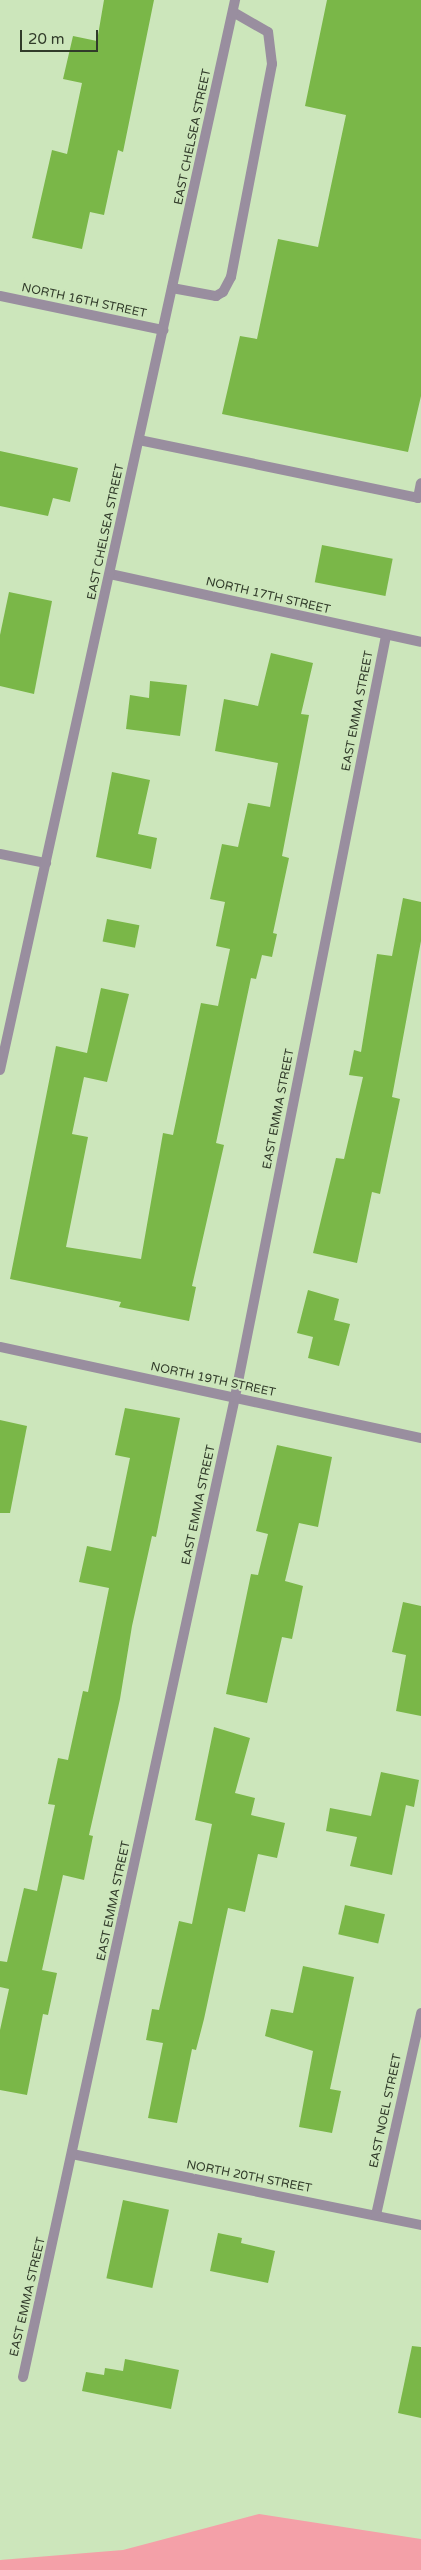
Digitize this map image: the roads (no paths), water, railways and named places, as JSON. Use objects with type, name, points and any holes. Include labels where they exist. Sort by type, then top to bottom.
[{"type":"street","name":"EAST CHELSEA STREET","points":[[0,1070],[235,0]]},
{"type":"street","points":[[172,288],[216,296],[223,292],[231,277],[272,64],[268,32],[233,12]]},
{"type":"street","name":"NORTH 16TH STREET","points":[[0,296],[163,330]]},
{"type":"street","points":[[139,440],[418,498],[421,483]]},
{"type":"street","name":"NORTH 17TH STREET","points":[[110,574],[386,636],[421,642]]},
{"type":"street","name":"EAST EMMA STREET","points":[[23,2377],[235,1397],[386,636]]},
{"type":"street","points":[[0,854],[46,864]]},
{"type":"street","name":"NORTH 19TH STREET","points":[[0,1347],[421,1438]]},
{"type":"street","name":"EAST NOEL STREET","points":[[376,2215],[421,2013]]},
{"type":"street","name":"NORTH 20TH STREET","points":[[72,2154],[421,2225]]}]
